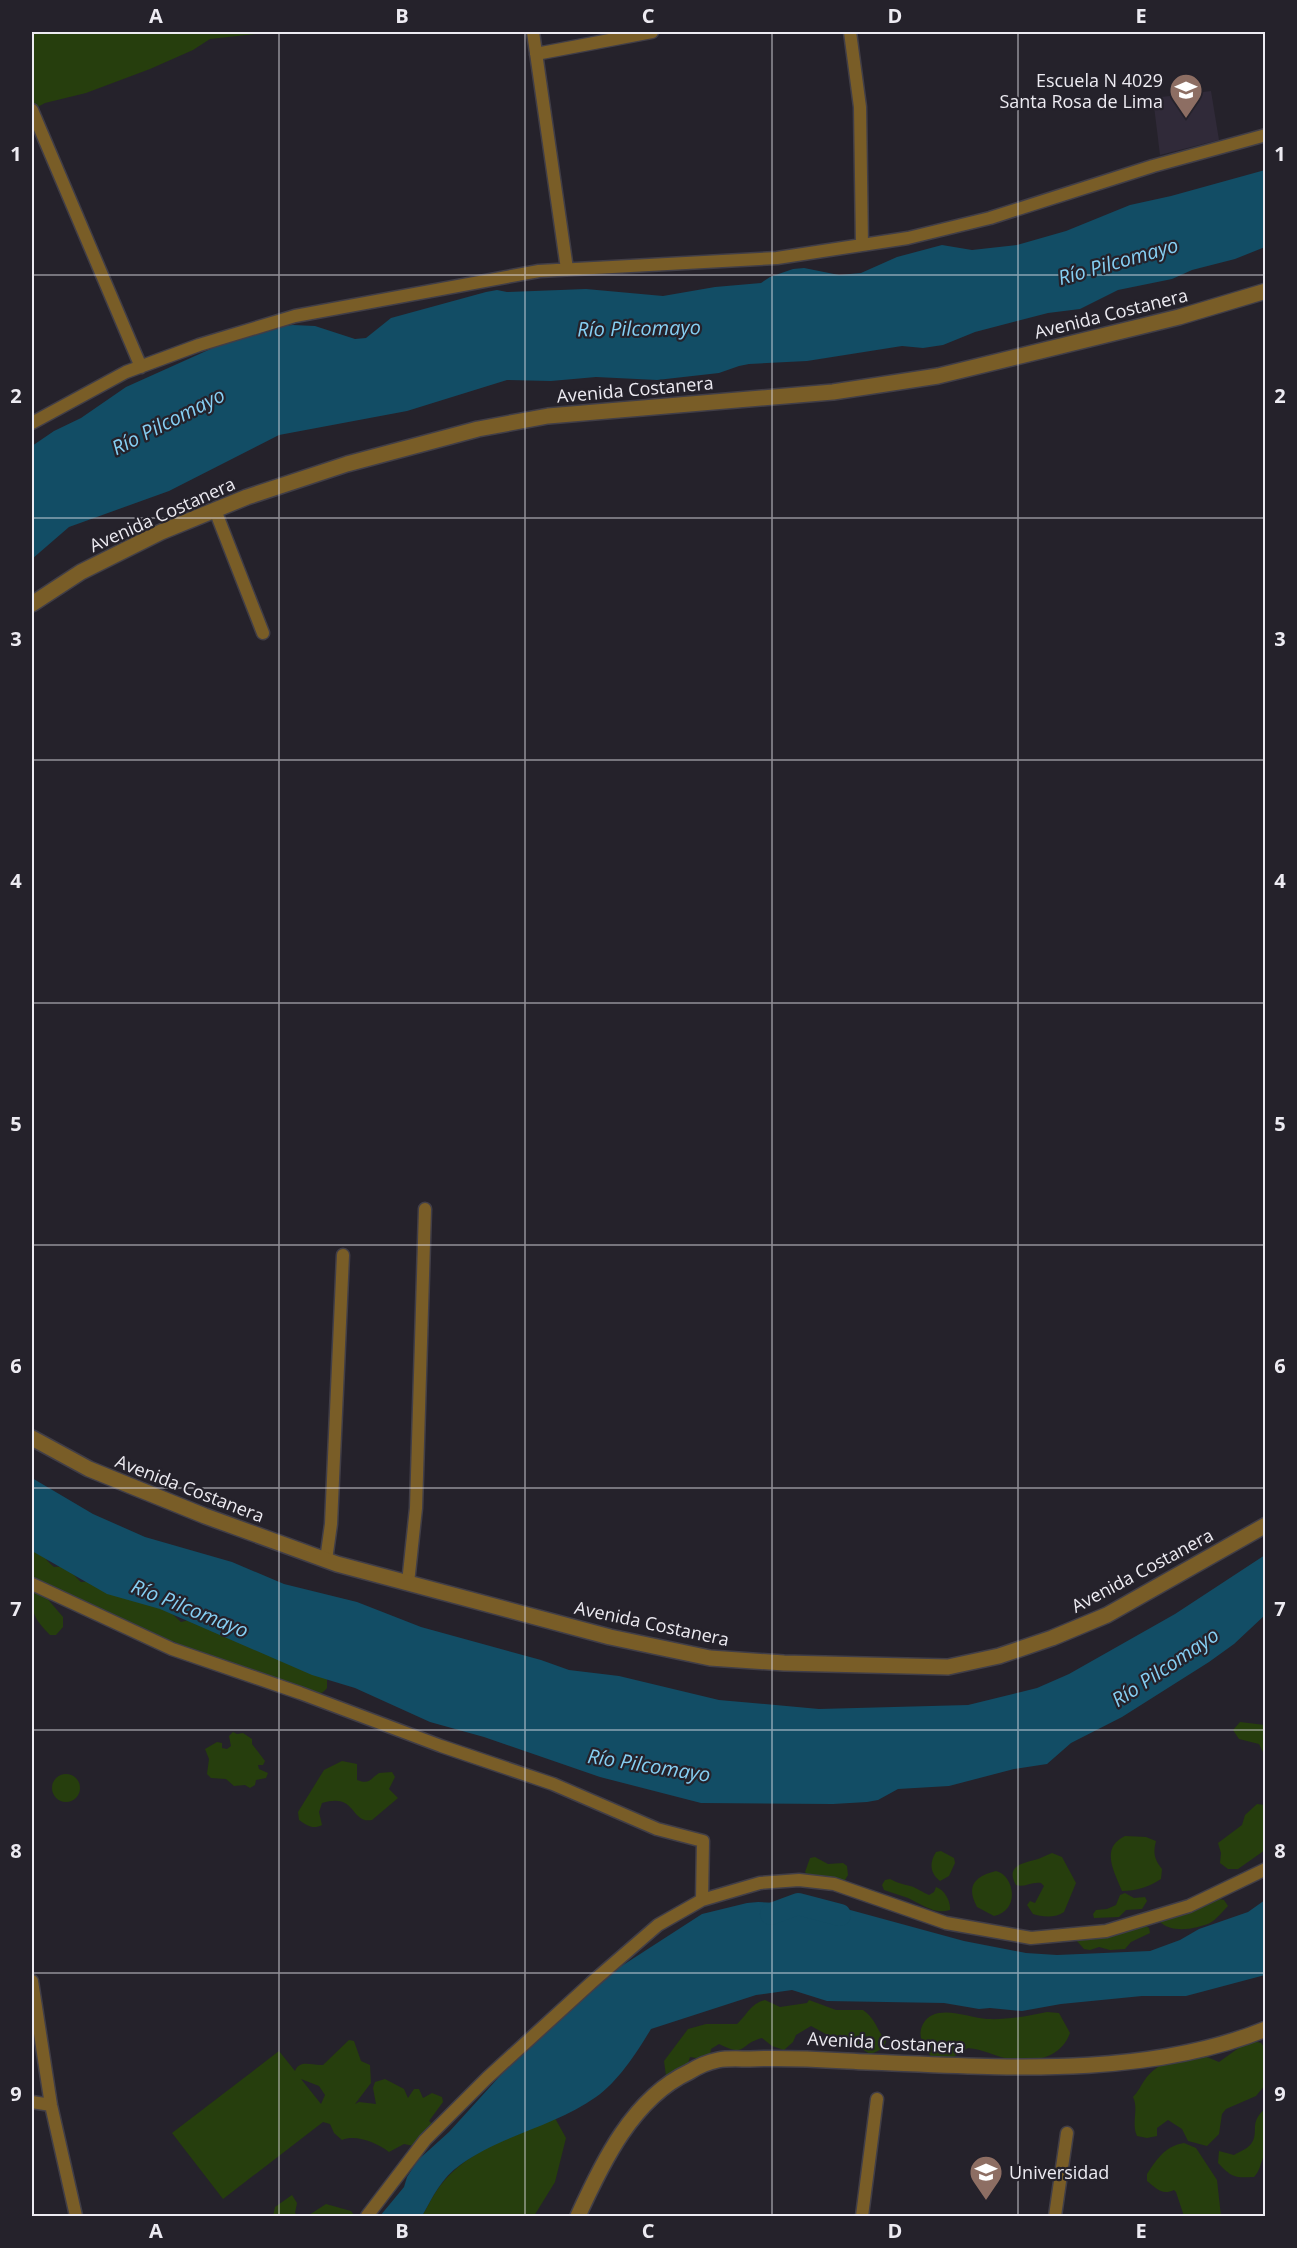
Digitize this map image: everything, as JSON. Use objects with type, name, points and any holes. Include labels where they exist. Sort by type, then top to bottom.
[{"type":"street","points":[[533,32],[567,269]]},
{"type":"street","points":[[536,54],[652,32]]},
{"type":"street","points":[[850,32],[860,107],[862,245]]},
{"type":"street","points":[[32,110],[141,367]]},
{"type":"street","points":[[32,423],[126,372],[200,345],[295,316],[539,271],[777,258],[908,238],[990,218],[1153,166],[1266,135]]},
{"type":"street","name":"Avenida Costanera","points":[[32,603],[81,572],[161,532],[247,497],[347,464],[478,429],[548,416],[833,392],[938,376],[1179,317],[1266,291]]},
{"type":"street","points":[[215,510],[263,633]]},
{"type":"street","points":[[408,1583],[416,1508],[425,1209]]},
{"type":"street","points":[[326,1560],[331,1524],[343,1255]]},
{"type":"street","name":"Avenida Costanera","points":[[32,1438],[89,1469],[205,1516],[326,1560],[610,1637],[710,1658],[784,1663],[948,1667],[999,1656],[1052,1638],[1107,1615],[1266,1525]]},
{"type":"street","points":[[32,1584],[171,1650],[300,1693],[441,1746],[553,1784],[657,1829],[703,1841],[702,1900]]},
{"type":"street","points":[[367,2217],[426,2140],[487,2078],[658,1924],[702,1900],[760,1883],[799,1880],[822,1882],[884,1899],[946,1923],[1030,1938],[1106,1930],[1189,1906],[1266,1869]]},
{"type":"street","points":[[32,1981],[51,2105],[74,2214]]},
{"type":"street","name":"Avenida Costanera","points":[[578,2217],[602,2166],[634,2117],[656,2094],[687,2072],[719,2060],[788,2057],[1003,2067],[1122,2064],[1234,2042],[1266,2029]]},
{"type":"street","points":[[862,2217],[877,2099]]},
{"type":"street","points":[[32,2102],[51,2105]]},
{"type":"street","points":[[1054,2217],[1066,2133]]},
{"type":"shaded area","name":"Escuela N 4029 Santa Rosa de Lima","points":[[1211,91],[1219,140],[1160,155],[1153,98]]},
{"type":"green space","points":[[32,32],[273,32],[210,39],[193,50],[150,69],[86,93],[45,103],[32,110]]},
{"type":"green space","points":[[32,1545],[54,1567],[66,1569],[81,1582],[95,1581],[169,1611],[181,1622],[193,1619],[327,1678],[327,1688],[319,1694],[310,1694],[293,1684],[288,1686],[216,1659],[210,1654],[196,1655],[173,1641],[166,1642],[134,1627],[133,1624],[101,1613],[50,1585],[34,1582],[32,1581]]},
{"type":"green space","points":[[32,1589],[45,1596],[63,1617],[63,1627],[56,1635],[50,1635],[37,1619],[32,1604]]},
{"type":"green space","points":[[1240,1722],[1265,1725],[1265,1756],[1259,1744],[1239,1739],[1233,1730]]},
{"type":"green space","points":[[233,1732],[243,1733],[252,1739],[252,1744],[265,1761],[263,1765],[258,1765],[259,1769],[268,1773],[266,1778],[256,1780],[255,1785],[250,1788],[245,1785],[234,1786],[226,1779],[211,1778],[207,1774],[209,1759],[205,1749],[217,1742],[222,1743],[222,1748],[227,1749],[231,1746],[229,1736]]},
{"type":"green space","points":[[342,1761],[357,1764],[357,1780],[365,1782],[370,1781],[379,1773],[392,1772],[395,1777],[389,1789],[398,1798],[372,1820],[365,1820],[341,1802],[322,1803],[319,1812],[322,1825],[313,1827],[304,1824],[299,1820],[298,1812],[324,1770]]},
{"type":"green space","points":[[66,1774],[76,1778],[80,1788],[76,1798],[66,1802],[56,1798],[52,1788],[56,1778]]},
{"type":"green space","points":[[1257,1804],[1265,1805],[1265,1850],[1238,1869],[1228,1869],[1220,1863],[1221,1853],[1218,1843],[1242,1825],[1245,1815]]},
{"type":"green space","points":[[1125,1836],[1146,1837],[1156,1841],[1155,1856],[1162,1869],[1161,1879],[1142,1888],[1122,1891],[1113,1868],[1111,1853],[1117,1841]]},
{"type":"green space","points":[[941,1851],[954,1858],[955,1863],[949,1876],[940,1881],[932,1871],[932,1860],[936,1852]]},
{"type":"green space","points":[[1052,1853],[1062,1857],[1076,1883],[1064,1912],[1053,1916],[1033,1914],[1027,1905],[1030,1901],[1035,1903],[1044,1886],[1041,1883],[1016,1885],[1013,1873],[1023,1863]]},
{"type":"green space","points":[[815,1857],[828,1864],[843,1863],[847,1866],[848,1875],[845,1880],[829,1876],[813,1878],[808,1875],[805,1872],[810,1858]]},
{"type":"green space","points":[[996,1871],[1007,1879],[1012,1893],[1008,1907],[1003,1913],[994,1916],[977,1907],[972,1887],[978,1879]]},
{"type":"green space","points":[[890,1879],[929,1895],[936,1887],[947,1897],[950,1910],[934,1910],[884,1890],[882,1885],[885,1880]]},
{"type":"green space","points":[[1125,1893],[1134,1898],[1145,1897],[1147,1901],[1142,1909],[1126,1910],[1119,1917],[1094,1918],[1093,1914],[1096,1910],[1116,1905],[1120,1895]]},
{"type":"green space","points":[[1219,1899],[1224,1900],[1228,1906],[1210,1923],[1177,1929],[1170,1928],[1159,1921],[1160,1915]]},
{"type":"green space","points":[[1141,1922],[1149,1928],[1150,1933],[1131,1942],[1125,1949],[1110,1950],[1099,1947],[1084,1949],[1076,1940],[1077,1935]]},
{"type":"green space","points":[[765,2000],[780,2007],[807,2003],[809,2000],[836,2010],[863,2010],[886,2041],[885,2044],[880,2050],[870,2054],[852,2043],[835,2039],[811,2026],[796,2035],[793,2042],[784,2050],[772,2046],[762,2038],[739,2050],[719,2044],[711,2049],[710,2055],[702,2059],[690,2057],[687,2066],[669,2078],[666,2076],[664,2061],[688,2029],[706,2024],[737,2024],[752,2007]]},
{"type":"green space","points":[[944,2012],[995,2019],[1047,2012],[1059,2013],[1070,2033],[1060,2048],[1046,2057],[1037,2059],[1009,2059],[968,2048],[952,2058],[932,2058],[924,2046],[920,2033],[928,2017]]},
{"type":"green space","points":[[349,2040],[354,2041],[361,2061],[370,2065],[371,2083],[355,2104],[359,2102],[376,2104],[373,2088],[375,2082],[385,2079],[404,2089],[408,2098],[414,2089],[419,2089],[423,2098],[432,2093],[442,2097],[443,2102],[429,2121],[433,2124],[414,2146],[404,2144],[389,2152],[366,2140],[348,2138],[342,2140],[334,2133],[330,2124],[323,2122],[223,2199],[172,2133],[279,2051],[295,2071],[303,2064],[323,2065]],"holes":[[[301,2079],[319,2086],[325,2095],[321,2104]]]},
{"type":"green space","points":[[1254,2041],[1261,2043],[1265,2048],[1265,2085],[1256,2096],[1226,2109],[1222,2114],[1219,2134],[1207,2146],[1188,2141],[1182,2129],[1168,2120],[1157,2128],[1157,2136],[1147,2138],[1137,2136],[1133,2097],[1156,2068],[1170,2061],[1203,2054],[1219,2062],[1240,2047]]},
{"type":"green space","points":[[1265,2109],[1265,2154],[1258,2172],[1254,2177],[1233,2176],[1218,2163],[1219,2151],[1234,2155],[1249,2146],[1255,2135],[1255,2123]]},
{"type":"green space","points":[[555,2118],[566,2138],[555,2182],[534,2216],[422,2216],[441,2185],[454,2170],[467,2160],[511,2136]]},
{"type":"green space","points":[[1184,2143],[1196,2148],[1217,2180],[1221,2216],[1184,2216],[1174,2190],[1163,2192],[1147,2181],[1147,2174],[1162,2154]]},
{"type":"green space","points":[[292,2195],[297,2203],[295,2213],[299,2216],[273,2216],[275,2207]]},
{"type":"green space","points":[[326,2204],[351,2211],[355,2216],[299,2216],[309,2215]]},
{"type":"water","points":[[1265,170],[1265,247],[1235,259],[1192,270],[1172,279],[1118,290],[1080,309],[1048,313],[975,332],[943,345],[923,348],[902,346],[807,361],[749,364],[719,373],[657,380],[596,377],[551,381],[507,380],[407,411],[279,435],[169,491],[69,527],[32,559],[32,446],[54,431],[81,418],[126,387],[235,338],[273,327],[293,325],[315,326],[355,339],[366,338],[391,318],[497,290],[507,292],[586,289],[663,296],[715,287],[761,283],[770,277],[793,269],[804,268],[839,275],[861,273],[897,257],[942,245],[972,250],[1017,245],[1066,231],[1130,205]]},
{"type":"water","points":[[32,1478],[93,1514],[145,1537],[232,1562],[284,1584],[357,1602],[421,1627],[569,1670],[619,1676],[719,1700],[819,1709],[968,1705],[1037,1688],[1069,1674],[1175,1614],[1265,1555],[1265,1615],[1234,1644],[1209,1662],[1122,1717],[1071,1743],[1047,1764],[1014,1769],[949,1786],[898,1789],[878,1800],[867,1802],[701,1803],[600,1777],[484,1737],[430,1722],[355,1688],[312,1675],[160,1609],[107,1594],[32,1551]]},
{"type":"water","points":[[1265,1900],[1265,1975],[1186,1996],[1142,1996],[1061,2004],[1022,2011],[979,2009],[944,2003],[827,2001],[792,1990],[756,1995],[651,2029],[619,2075],[596,2097],[564,2116],[493,2146],[460,2165],[443,2182],[422,2216],[380,2216],[404,2187],[407,2177],[418,2160],[449,2132],[509,2066],[586,1993],[620,1967],[702,1914],[758,1902],[843,1908],[964,1941],[1026,1953],[1057,1955],[1150,1951],[1180,1940],[1199,1929],[1248,1912]]},
{"type":"waterway","name":"Río Pilcomayo","points":[[771,1914],[798,1904],[840,1915]]},
{"type":"place","name":"Escuela N 4029 Santa Rosa de Lima","points":[[1186,119]]},
{"type":"place","name":"Universidad","points":[[986,2201]]}]
